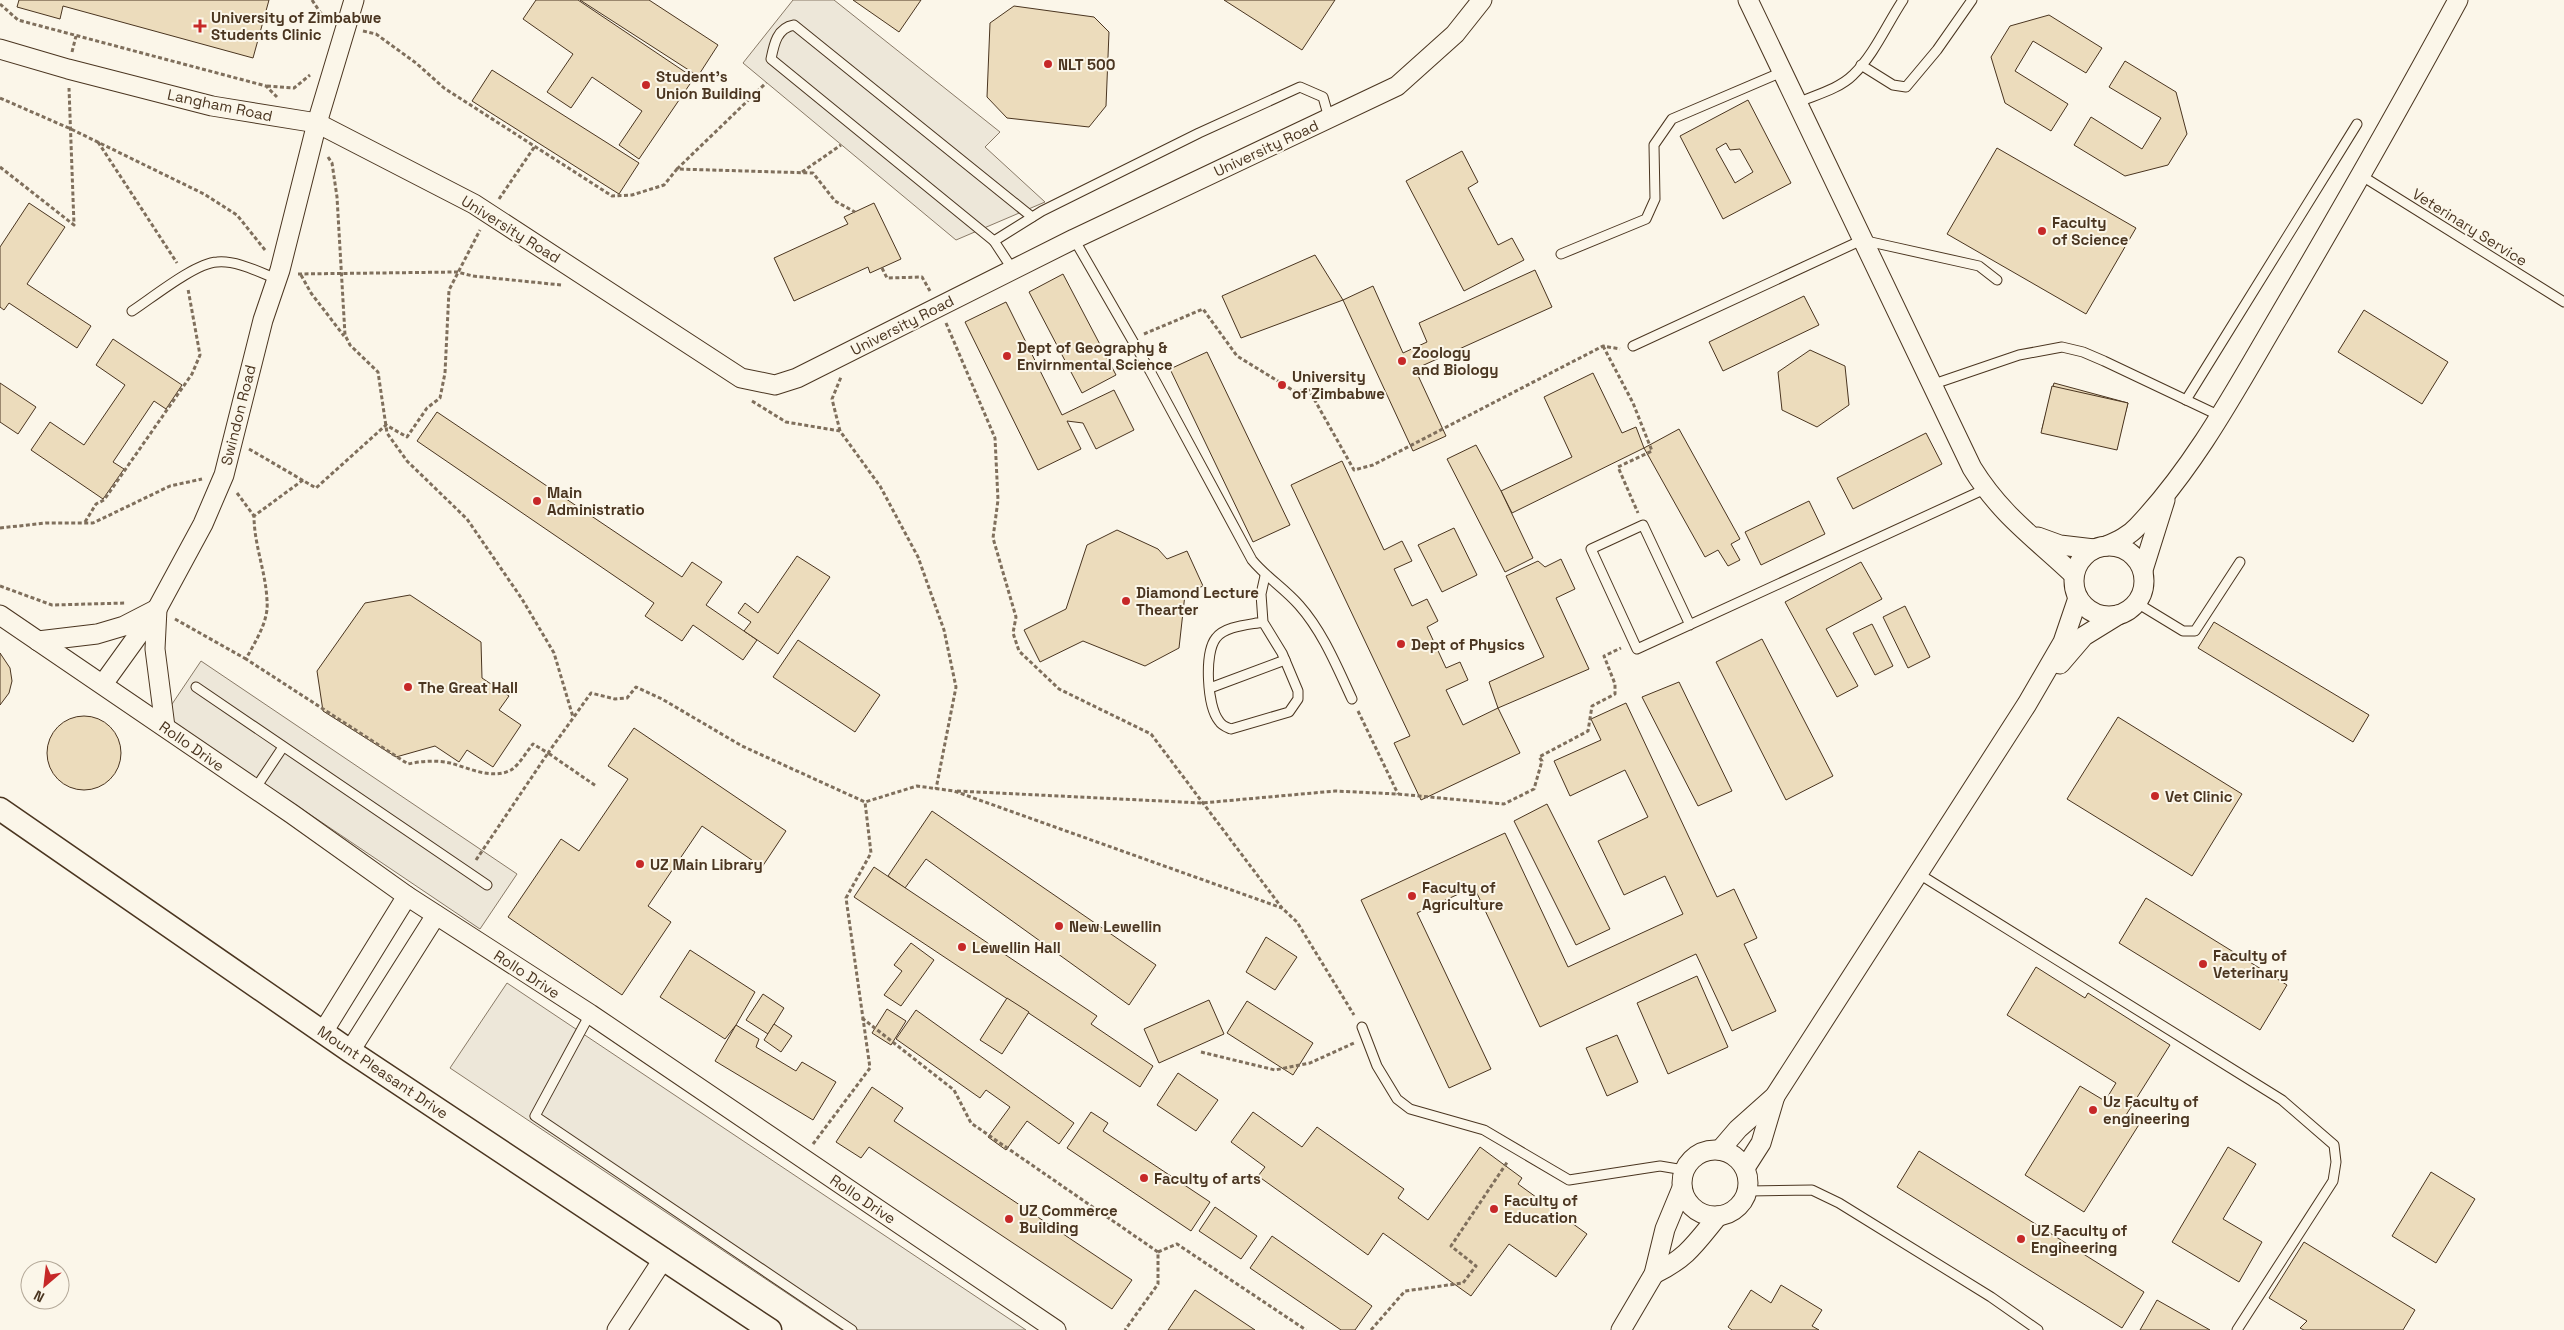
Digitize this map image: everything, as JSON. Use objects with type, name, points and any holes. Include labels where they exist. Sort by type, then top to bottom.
[{"type":"street","points":[[316,129],[338,47],[354,0]]},
{"type":"street","name":"University Road","points":[[316,129],[489,214],[741,378],[775,385],[797,378],[1074,238],[1397,86],[1455,34],[1482,0]]},
{"type":"street","points":[[1748,0],[1931,386],[1972,468],[1985,489],[2025,533],[2074,575]]},
{"type":"street","points":[[2118,615],[2106,616],[2095,613],[2085,607],[2078,598],[2074,587],[2074,575],[2078,564],[2100,547],[2126,538],[2138,527],[2170,487],[2220,416],[2362,176],[2458,0]]},
{"type":"street","name":"Langham Road","points":[[0,49],[68,69],[212,106],[316,129]]},
{"type":"street","name":"Swindon Road","points":[[103,684],[157,608],[203,524],[224,475],[263,320],[278,274],[316,129]]},
{"type":"street","points":[[2028,704],[2084,636],[2128,611],[2137,603],[2142,593],[2143,570],[2170,487]]},
{"type":"street","points":[[2025,533],[2060,544],[2100,547],[2128,552],[2143,570]]},
{"type":"street","points":[[1720,1150],[1738,1129],[1775,1096],[2028,704],[2063,642],[2078,598]]},
{"type":"street","points":[[38,641],[97,634],[124,626],[157,608]]},
{"type":"street","points":[[157,608],[155,649],[165,727]]},
{"type":"street","name":"Rollo Drive","points":[[0,615],[103,684],[436,915],[590,1014],[1056,1330]]},
{"type":"street","name":"Mount Pleasant Drive","points":[[0,809],[350,1051],[770,1330]]},
{"type":"street","points":[[323,1032],[408,896]]},
{"type":"street","points":[[350,1051],[436,915]]},
{"type":"street","points":[[1745,1168],[1761,1143],[1775,1096]]},
{"type":"street","points":[[1621,1330],[1654,1274],[1665,1230],[1682,1188],[1684,1170],[1694,1156],[1702,1152],[1720,1150],[1732,1154],[1745,1168],[1748,1190],[1742,1203],[1732,1212],[1718,1216],[1706,1215],[1694,1209],[1686,1200],[1682,1188]]},
{"type":"street","points":[[1654,1274],[1676,1263],[1695,1247],[1718,1216]]},
{"type":"street","points":[[616,1330],[664,1258]]},
{"type":"lane","points":[[1797,103],[1836,86],[1852,76],[1862,65],[1903,0]]},
{"type":"lane","points":[[1862,65],[1893,85],[1906,87],[1937,50],[1972,0]]},
{"type":"lane","points":[[1013,270],[994,241],[771,59],[780,32],[787,26],[794,25],[1032,217]]},
{"type":"lane","points":[[1561,254],[1646,219],[1656,200],[1654,146],[1672,119],[1782,72]]},
{"type":"lane","points":[[994,241],[1032,217],[1190,138],[1300,87],[1323,97],[1329,118]]},
{"type":"lane","points":[[2186,400],[2357,124]]},
{"type":"lane","name":"Veterinary Service","points":[[2362,176],[2564,302]]},
{"type":"lane","points":[[1074,238],[1132,339],[1252,560],[1265,576],[1304,612],[1324,640],[1352,699]]},
{"type":"lane","points":[[1633,346],[1862,240],[1979,266],[1997,280]]},
{"type":"lane","points":[[132,311],[202,265],[217,262],[231,263],[278,274]]},
{"type":"lane","points":[[1931,386],[2019,355],[2062,347],[2083,352],[2104,361],[2220,416]]},
{"type":"lane","points":[[1690,625],[1643,525],[1591,549],[1637,649],[1690,625],[1985,489]]},
{"type":"lane","points":[[2137,603],[2183,631],[2195,631],[2240,562]]},
{"type":"lane","points":[[1262,622],[1230,629],[1216,638],[1208,660],[1212,705],[1218,720],[1224,726],[1231,729],[1289,712],[1298,699],[1298,691],[1286,660],[1262,622],[1261,594],[1265,576]]},
{"type":"lane","points":[[1210,688],[1286,660]]},
{"type":"lane","points":[[196,687],[487,885]]},
{"type":"lane","points":[[255,789],[283,747]]},
{"type":"lane","points":[[1918,874],[2282,1100],[2334,1145],[2336,1162],[2334,1181],[2237,1330]]},
{"type":"lane","points":[[590,1014],[535,1116],[852,1330]]},
{"type":"lane","points":[[1362,1027],[1376,1066],[1397,1099],[1410,1109],[1484,1130],[1515,1150],[1569,1180],[1660,1166],[1684,1170]]},
{"type":"lane","points":[[1748,1190],[1812,1190],[1839,1202],[1991,1297],[2038,1330]]},
{"type":"path","points":[[312,0],[324,18],[344,28]]},
{"type":"path","points":[[0,4],[18,20],[266,86],[294,88],[306,80],[329,50],[338,47]]},
{"type":"path","points":[[376,34],[416,63],[444,88],[612,196],[632,196],[664,185],[677,169],[766,83]]},
{"type":"path","points":[[266,86],[280,100]]},
{"type":"path","points":[[0,98],[71,129],[204,194],[237,216],[278,274],[340,275],[411,271],[457,272],[473,276],[564,286]]},
{"type":"path","points":[[0,167],[74,225],[71,129]]},
{"type":"path","points":[[316,129],[332,163],[337,197],[340,275],[345,335],[350,345]]},
{"type":"path","points":[[85,522],[96,504],[104,500],[192,374],[200,355],[186,276],[98,142]]},
{"type":"path","points":[[802,172],[841,145]]},
{"type":"path","points":[[386,425],[408,437],[427,408],[440,398],[445,366],[449,290],[489,214],[535,146]]},
{"type":"path","points":[[677,169],[813,173],[835,201],[855,212]]},
{"type":"path","points":[[882,268],[887,278],[922,277],[939,307],[995,438],[998,500],[993,538],[1016,617],[1013,633],[1019,651],[1058,689],[1151,734],[1282,908],[1297,922],[1362,1027]]},
{"type":"path","points":[[302,275],[311,293],[350,345],[378,372],[387,433],[407,461],[467,519],[522,600],[554,653],[573,718]]},
{"type":"path","points":[[1132,339],[1203,309],[1238,356],[1294,391],[1309,390],[1354,470],[1372,465],[1602,346],[1621,349],[1633,346]]},
{"type":"path","points":[[1602,346],[1633,403],[1652,451],[1618,467],[1643,525]]},
{"type":"path","points":[[854,349],[832,399],[840,431],[880,486],[918,557],[944,630],[956,687],[936,789]]},
{"type":"path","points":[[786,422],[840,431]]},
{"type":"path","points":[[246,447],[316,488],[386,425]]},
{"type":"path","points":[[0,528],[94,523],[170,486],[224,475],[254,516],[254,538],[268,602],[262,628],[246,659],[408,764],[421,761],[449,763],[477,772],[500,774],[512,769],[534,744],[596,786]]},
{"type":"path","points":[[254,516],[303,480]]},
{"type":"path","points":[[468,872],[591,693],[615,699],[627,698],[636,687],[662,699],[742,746],[865,802],[917,786],[954,791],[1202,803],[1335,792],[1398,794],[1504,804],[1534,788],[1542,761],[1539,757],[1588,731],[1592,706],[1615,694],[1615,684],[1604,656],[1634,642]]},
{"type":"path","points":[[1352,699],[1398,794]]},
{"type":"path","points":[[954,791],[1282,908]]},
{"type":"path","points":[[802,1158],[870,1068],[846,898],[871,853],[865,802]]},
{"type":"path","points":[[862,1018],[954,1090],[971,1123],[1158,1252]]},
{"type":"path","points":[[1201,1052],[1275,1070],[1310,1062],[1366,1037]]},
{"type":"path","points":[[1371,1330],[1405,1291],[1463,1283],[1476,1266],[1451,1246],[1515,1150]]},
{"type":"path","points":[[1158,1252],[1177,1244],[1306,1330]]},
{"type":"path","points":[[1125,1330],[1158,1284],[1158,1252]]},
{"type":"shaded area","points":[[793,0],[834,0],[1000,132],[985,147],[1045,202],[956,240],[743,63]]},
{"type":"shaded area","points":[[201,661],[517,874],[480,929],[164,716]]},
{"type":"shaded area","points":[[507,983],[1026,1330],[842,1330],[450,1068]]},
{"type":"building","points":[[19,0],[269,0],[253,58],[63,6],[60,19],[17,7]]},
{"type":"building","name":"Student's Union Building","points":[[536,0],[578,0],[694,78],[639,159],[619,145],[642,111],[592,77],[571,108],[547,92],[573,54],[523,19]]},
{"type":"building","points":[[580,0],[649,0],[718,45],[698,76]]},
{"type":"building","points":[[853,0],[921,0],[899,32]]},
{"type":"building","points":[[1224,0],[1335,0],[1302,50]]},
{"type":"building","name":"NLT 500","points":[[1014,6],[1094,17],[1109,32],[1106,106],[1089,127],[1007,118],[987,97],[990,23]]},
{"type":"building","points":[[2049,15],[2102,48],[2086,73],[2033,41],[2015,71],[2068,104],[2051,131],[2005,103],[1991,57],[2010,26]]},
{"type":"building","points":[[2125,61],[2176,92],[2187,134],[2168,165],[2125,176],[2074,145],[2091,117],[2142,149],[2161,118],[2109,87]]},
{"type":"building","points":[[492,70],[639,163],[619,194],[472,101]]},
{"type":"building","points":[[1748,100],[1791,183],[1723,219],[1680,136]],"holes":[[[1726,143],[1730,150],[1740,149],[1753,172],[1735,183],[1716,149]]]},
{"type":"building","name":"Faculty of Science","points":[[1997,148],[2136,228],[2086,314],[1947,234]]},
{"type":"building","points":[[1462,151],[1478,182],[1468,188],[1498,245],[1512,238],[1524,260],[1464,291],[1406,181]]},
{"type":"building","points":[[29,203],[65,227],[27,284],[91,326],[77,348],[9,303],[4,310],[0,307],[0,247]]},
{"type":"building","points":[[874,203],[901,259],[870,273],[868,267],[794,301],[774,258],[848,224],[844,217]]},
{"type":"building","points":[[1315,255],[1343,300],[1241,338],[1222,296]]},
{"type":"building","name":"Zoology and Biology","points":[[1535,270],[1552,307],[1415,369],[1446,436],[1413,451],[1343,300],[1373,286],[1403,353],[1427,342],[1419,323]]},
{"type":"building","points":[[1063,274],[1116,375],[1082,393],[1029,292]]},
{"type":"building","points":[[1804,296],[1819,325],[1723,371],[1709,342]]},
{"type":"building","name":"Dept of Geography & Envirnmental Science","points":[[1006,302],[1062,415],[1114,390],[1134,430],[1096,449],[1083,423],[1067,421],[1081,449],[1038,470],[965,322]]},
{"type":"building","points":[[2364,310],[2448,362],[2422,404],[2338,352]]},
{"type":"building","points":[[113,339],[182,385],[166,409],[154,401],[113,462],[124,469],[103,499],[31,450],[50,422],[84,445],[125,385],[96,365]]},
{"type":"building","points":[[1810,350],[1845,366],[1849,405],[1817,427],[1782,410],[1778,372]]},
{"type":"building","points":[[1207,352],[1290,525],[1253,542],[1170,369]]},
{"type":"building","points":[[1593,373],[1622,433],[1636,427],[1644,448],[1512,513],[1501,491],[1572,457],[1544,397]]},
{"type":"building","points":[[0,383],[36,407],[18,434],[0,422]]},
{"type":"building","points":[[2054,383],[2128,403],[2116,448],[2042,429]]},
{"type":"building","points":[[2052,386],[2128,403],[2117,450],[2041,433]]},
{"type":"building","name":"Main Administratio","points":[[437,412],[682,577],[692,562],[722,582],[706,605],[757,640],[743,660],[693,625],[682,641],[645,616],[654,603],[417,441]]},
{"type":"building","points":[[1679,429],[1740,539],[1731,544],[1740,560],[1728,566],[1718,550],[1705,557],[1644,448]]},
{"type":"building","points":[[1926,433],[1942,464],[1853,509],[1837,478]]},
{"type":"building","points":[[1476,445],[1501,491],[1533,558],[1505,572],[1447,459]]},
{"type":"building","name":"Dept of Physics","points":[[1342,461],[1384,550],[1402,541],[1412,561],[1394,569],[1412,606],[1427,599],[1438,621],[1427,627],[1446,668],[1460,662],[1468,680],[1446,690],[1463,725],[1498,708],[1520,753],[1421,800],[1394,743],[1410,736],[1291,485]]},
{"type":"building","points":[[1809,501],[1825,534],[1761,565],[1745,532]]},
{"type":"building","points":[[1454,528],[1477,575],[1442,592],[1418,545]]},
{"type":"building","name":"Diamond Lecture Thearter","points":[[1117,530],[1158,549],[1167,559],[1187,551],[1203,586],[1185,594],[1179,648],[1145,666],[1083,641],[1040,662],[1024,630],[1066,609],[1087,545]]},
{"type":"building","points":[[797,556],[830,577],[778,654],[744,631],[751,622],[738,613],[745,603],[758,613]]},
{"type":"building","points":[[1561,559],[1575,589],[1556,598],[1589,669],[1498,708],[1489,682],[1544,657],[1506,576],[1538,561],[1545,567]]},
{"type":"building","points":[[1861,562],[1882,599],[1826,629],[1858,686],[1837,697],[1785,602]]},
{"type":"building","name":"The Great Hall","points":[[410,595],[481,642],[482,678],[509,696],[499,710],[521,725],[493,767],[467,750],[459,762],[435,746],[396,757],[323,711],[317,671],[365,603]]},
{"type":"building","points":[[1905,606],[1930,657],[1908,668],[1883,617]]},
{"type":"building","points":[[2214,622],[2369,715],[2353,742],[2198,648]]},
{"type":"building","points":[[1872,624],[1893,666],[1875,675],[1853,633]]},
{"type":"building","points":[[1762,639],[1833,776],[1786,800],[1716,662]]},
{"type":"building","points":[[798,640],[880,695],[855,732],[773,677]]},
{"type":"building","points":[[0,653],[10,668],[12,681],[9,693],[0,705]]},
{"type":"building","points":[[1679,682],[1732,791],[1698,806],[1642,697]]},
{"type":"building","name":"Faculty of Agriculture","points":[[1626,703],[1717,897],[1734,889],[1757,938],[1744,944],[1776,1011],[1732,1031],[1696,954],[1540,1027],[1474,887],[1417,913],[1491,1069],[1449,1088],[1361,900],[1505,833],[1568,967],[1683,914],[1665,876],[1624,895],[1598,841],[1648,817],[1625,770],[1570,796],[1554,761],[1601,740],[1591,719]]},
{"type":"building","points":[[84,716],[98,719],[110,727],[118,739],[121,753],[118,767],[110,779],[98,787],[84,790],[70,787],[58,779],[50,767],[47,753],[50,739],[58,727],[70,719]]},
{"type":"building","name":"Vet Clinic","points":[[2118,717],[2242,794],[2192,876],[2067,799]]},
{"type":"building","points":[[634,728],[786,831],[762,867],[702,826],[648,906],[671,922],[622,995],[508,917],[561,839],[579,851],[628,779],[608,766]]},
{"type":"building","points":[[1547,804],[1610,929],[1576,945],[1514,821]]},
{"type":"building","name":"New Lewellin","points":[[932,811],[1156,965],[1129,1005],[926,859],[905,888],[888,876]]},
{"type":"building","name":"Lewellin Hall","points":[[874,867],[1097,1016],[1091,1024],[1153,1066],[1140,1087],[854,897]]},
{"type":"building","name":"Faculty of Veterinary","points":[[2146,898],[2287,985],[2260,1030],[2119,943]]},
{"type":"building","points":[[1266,937],[1297,957],[1275,990],[1246,972]]},
{"type":"building","points":[[911,943],[934,960],[901,1006],[884,995],[902,971],[894,965]]},
{"type":"building","points":[[690,950],[755,992],[736,1025],[725,1039],[660,997]]},
{"type":"building","points":[[2036,967],[2085,998],[2088,993],[2170,1045],[2126,1115],[2140,1123],[2084,1212],[2025,1175],[2080,1086],[2105,1101],[2116,1083],[2007,1015]]},
{"type":"building","points":[[1697,976],[1728,1047],[1668,1074],[1637,1003]]},
{"type":"building","points":[[763,994],[784,1008],[768,1034],[746,1020]]},
{"type":"building","points":[[1007,998],[1029,1012],[1002,1054],[980,1040]]},
{"type":"building","points":[[1209,1000],[1224,1034],[1159,1063],[1144,1029]]},
{"type":"building","points":[[1247,1001],[1313,1043],[1293,1075],[1227,1033]]},
{"type":"building","points":[[887,1009],[906,1021],[891,1045],[872,1033]]},
{"type":"building","points":[[916,1010],[1074,1123],[1059,1144],[1027,1121],[1006,1150],[988,1137],[1010,1107],[986,1090],[980,1098],[896,1039]]},
{"type":"building","points":[[774,1024],[792,1036],[781,1052],[764,1040]]},
{"type":"building","points":[[736,1025],[759,1039],[756,1047],[796,1071],[802,1062],[836,1082],[813,1120],[715,1061]]},
{"type":"building","points":[[1617,1035],[1638,1082],[1607,1096],[1586,1048]]},
{"type":"building","points":[[1178,1073],[1218,1100],[1196,1131],[1157,1105]]},
{"type":"building","name":"UZ Commerce Building","points":[[872,1087],[903,1108],[894,1121],[1132,1280],[1112,1309],[869,1147],[861,1158],[836,1142]]},
{"type":"building","points":[[1091,1112],[1108,1123],[1103,1131],[1210,1202],[1191,1231],[1067,1148]]},
{"type":"building","name":"Faculty of Education","points":[[1253,1112],[1302,1147],[1317,1127],[1404,1189],[1398,1198],[1428,1220],[1480,1147],[1522,1178],[1518,1184],[1587,1234],[1556,1277],[1509,1244],[1471,1296],[1383,1233],[1368,1255],[1258,1176],[1265,1167],[1231,1142]]},
{"type":"building","points":[[2228,1147],[2256,1164],[2223,1219],[2262,1242],[2239,1282],[2172,1242]]},
{"type":"building","name":"UZ Faculty of Engineering","points":[[1919,1151],[2144,1292],[2122,1328],[1897,1187]]},
{"type":"building","points":[[2431,1172],[2475,1199],[2436,1263],[2392,1236]]},
{"type":"building","points":[[1215,1207],[1257,1236],[1241,1259],[1199,1231]]},
{"type":"building","points":[[1272,1236],[1372,1306],[1355,1330],[1341,1330],[1250,1268]]},
{"type":"building","points":[[2304,1242],[2415,1310],[2403,1330],[2304,1330],[2300,1328],[2307,1321],[2269,1298]]},
{"type":"building","points":[[1781,1285],[1822,1310],[1812,1326],[1819,1330],[1732,1330],[1728,1327],[1751,1290],[1771,1303]]},
{"type":"building","points":[[1195,1290],[1255,1330],[1168,1330]]},
{"type":"building","points":[[2157,1300],[2210,1330],[2140,1330]]},
{"type":"place","name":"University of Zimbabwe Students Clinic","points":[[200,26]]},
{"type":"place","name":"NLT 500","points":[[1048,64]]},
{"type":"place","name":"Student's Union Building","points":[[646,85]]},
{"type":"place","name":"Faculty of Science","points":[[2042,231]]},
{"type":"place","name":"Dept of Geography & Envirnmental Science","points":[[1007,356]]},
{"type":"place","name":"Zoology and Biology","points":[[1402,361]]},
{"type":"place","name":"University of Zimbabwe","points":[[1282,385]]},
{"type":"place","name":"Main Administratio","points":[[537,501]]},
{"type":"place","name":"Diamond Lecture Thearter","points":[[1126,601]]},
{"type":"place","name":"Dept of Physics","points":[[1401,644]]},
{"type":"place","name":"The Great Hall","points":[[408,687]]},
{"type":"place","name":"Vet Clinic","points":[[2155,796]]},
{"type":"place","name":"UZ Main Library","points":[[640,864]]},
{"type":"place","name":"Faculty of Agriculture","points":[[1412,896]]},
{"type":"place","name":"New Lewellin","points":[[1059,926]]},
{"type":"place","name":"Lewellin Hall","points":[[962,947]]},
{"type":"place","name":"Faculty of Veterinary","points":[[2203,964]]},
{"type":"place","name":"Uz Faculty of engineering","points":[[2093,1110]]},
{"type":"place","name":"Faculty of arts","points":[[1144,1178]]},
{"type":"place","name":"Faculty of Education","points":[[1494,1209]]},
{"type":"place","name":"UZ Commerce Building","points":[[1009,1219]]},
{"type":"place","name":"UZ Faculty of Engineering","points":[[2021,1239]]}]
